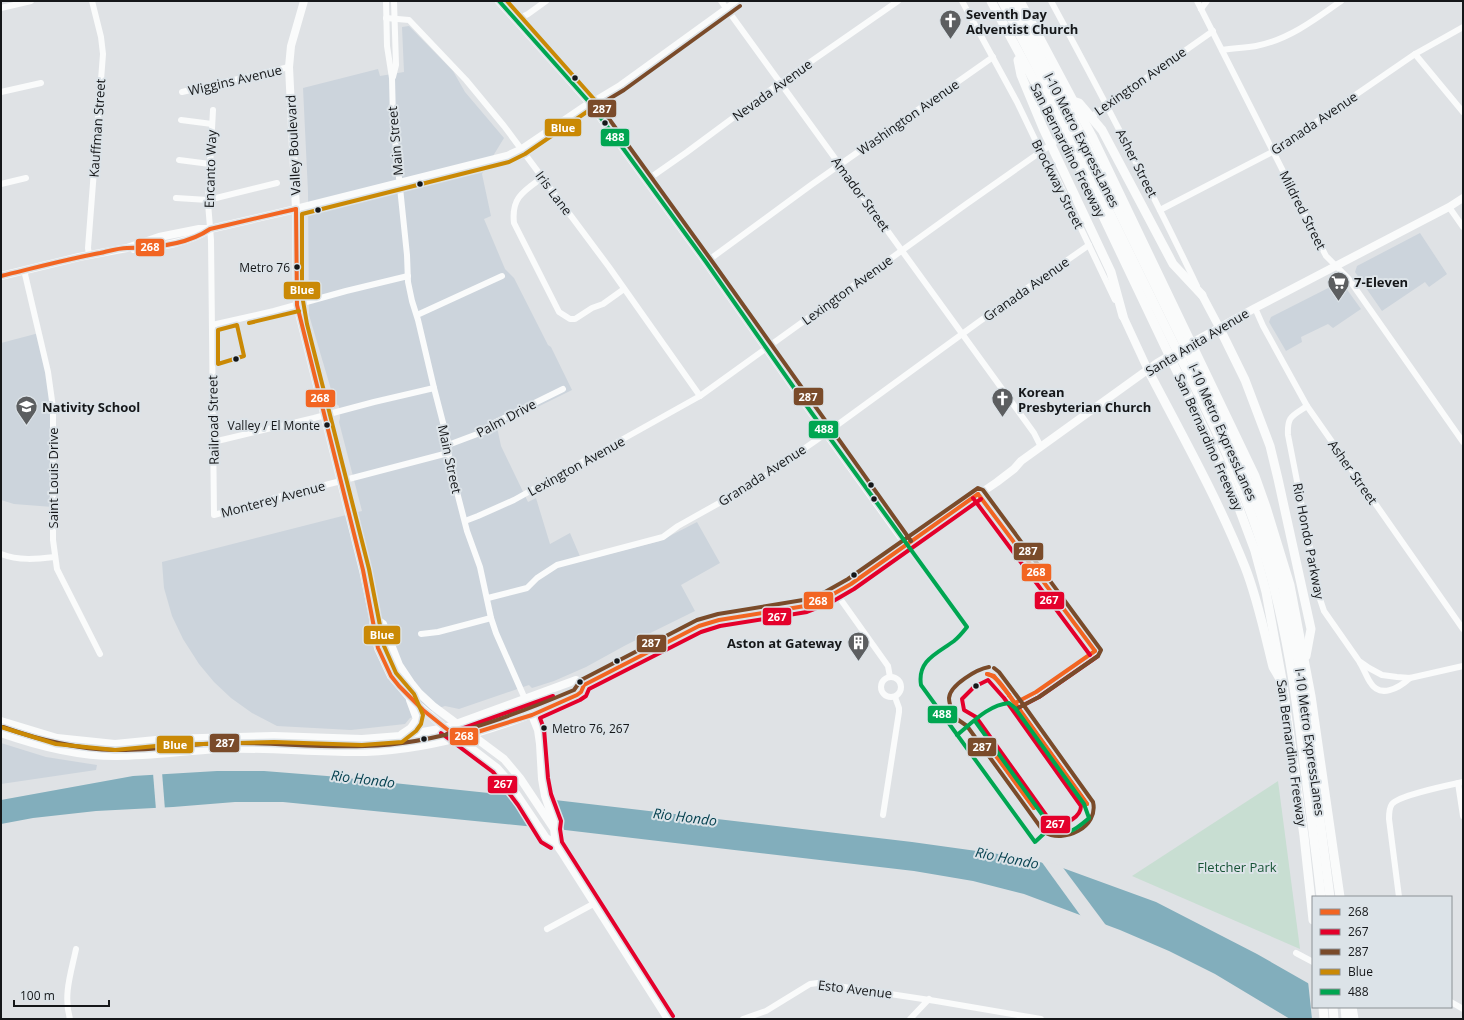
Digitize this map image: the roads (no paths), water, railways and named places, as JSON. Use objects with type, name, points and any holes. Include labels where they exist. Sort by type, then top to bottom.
[{"type":"highway","name":"San Bernardino Freeway","points":[[991,1],[1016,51],[1069,109],[1082,144],[1187,362],[1255,551],[1266,592],[1283,685],[1312,903]]},
{"type":"highway","name":"I-10 Metro ExpressLanes","points":[[1002,1],[1042,76],[1069,109]]},
{"type":"highway","name":"I-10 Metro ExpressLanes","points":[[1011,1],[1069,109]]},
{"type":"highway","name":"San Bernardino Freeway","points":[[1020,1],[1069,109],[1082,144],[1176,340],[1187,362],[1255,476],[1290,585],[1305,661],[1340,896]]},
{"type":"highway","points":[[1016,51],[1021,75],[1043,128],[1111,272],[1123,316]]},
{"type":"highway","points":[[1069,109],[1102,130],[1174,264],[1202,295]]},
{"type":"highway","points":[[1219,328],[1245,380],[1268,440],[1277,472],[1311,629],[1305,661]]},
{"type":"highway","name":"I-10 Metro ExpressLanes","points":[[1187,362],[1246,501],[1266,557],[1277,599],[1295,687],[1321,896]]},
{"type":"highway","name":"I-10 Metro ExpressLanes","points":[[1187,362],[1220,418],[1248,481],[1272,551],[1283,589],[1301,674],[1330,896]]},
{"type":"highway","points":[[1148,370],[1212,490],[1229,528],[1246,569],[1273,667],[1283,685]]},
{"type":"highway","points":[[1323,1008],[1324,1019]]},
{"type":"highway","points":[[1333,1008],[1334,1019]]},
{"type":"highway","points":[[1345,1008],[1346,1019]]},
{"type":"highway","points":[[1352,1008],[1354,1019]]},
{"type":"main road","name":"Valley Boulevard","points":[[304,1],[291,46],[289,67],[296,209],[297,305],[363,570],[378,648],[391,676],[409,697],[445,728],[497,768],[505,777],[546,838],[556,844],[668,1019]]},
{"type":"main road","points":[[498,1],[590,103],[706,262],[906,544]]},
{"type":"main road","points":[[1,276],[89,255],[127,248],[159,237],[199,229],[210,229],[296,209],[507,156],[522,149],[590,103]]},
{"type":"main road","name":"Santa Anita Avenue","points":[[1,733],[55,750],[81,754],[115,756],[218,749],[276,749],[345,752],[398,749],[458,738],[532,715],[577,695],[581,692],[584,685],[699,626],[719,620],[805,606],[836,593],[1003,477],[1014,469],[1021,461],[1157,363],[1255,308],[1449,207],[1463,198]]},
{"type":"main road","name":"Asher Street","points":[[1202,295],[1219,328]]},
{"type":"main road","name":"Brockway Street","points":[[1123,316],[1148,370]]},
{"type":"main road","name":"Valley Boulevard","points":[[373,618],[383,624],[399,665],[411,683],[433,706],[504,759],[520,778],[554,829],[556,844]]},
{"type":"main road","points":[[1,720],[57,738],[114,744],[166,739],[274,736],[362,739],[400,736],[445,728],[525,700],[576,680],[584,685]]},
{"type":"main road","points":[[400,736],[411,728],[417,719],[409,697]]},
{"type":"main road","name":"Main Street","points":[[532,715],[538,730],[542,779],[545,796],[555,822],[554,829]]},
{"type":"main road","points":[[345,752],[359,746],[362,743],[362,739]]},
{"type":"street","points":[[1,8],[32,1]]},
{"type":"street","name":"Kauffman Street","points":[[89,255],[88,247],[103,54],[101,37],[92,1]]},
{"type":"street","name":"Main Street","points":[[386,1],[387,46],[392,78],[392,108],[408,276],[412,301],[417,315],[465,521],[480,567],[488,598],[491,618],[496,633],[532,715]]},
{"type":"street","name":"Main Street","points":[[392,78],[396,65],[394,1]]},
{"type":"street","points":[[516,20],[528,14],[546,1]]},
{"type":"street","name":"Amador Street","points":[[721,1],[1034,433],[1041,447]]},
{"type":"street","points":[[590,103],[620,85],[736,1]]},
{"type":"street","name":"Nevada Avenue","points":[[647,180],[780,83],[898,1]]},
{"type":"street","name":"Brockway Street","points":[[962,1],[1055,174],[1123,316]]},
{"type":"street","points":[[1053,3],[1060,1]]},
{"type":"street","name":"Mildred Street","points":[[1197,1],[1326,256],[1348,278],[1463,442]]},
{"type":"street","points":[[1202,9],[1207,1]]},
{"type":"street","points":[[1222,50],[1257,46],[1286,36],[1314,21],[1341,1]]},
{"type":"street","name":"Asher Street","points":[[1053,3],[1107,105],[1202,295]]},
{"type":"street","name":"Iris Lane","points":[[386,18],[409,20],[466,80],[522,149],[700,396]]},
{"type":"street","name":"Granada Avenue","points":[[1160,210],[1274,151],[1415,54],[1463,27]]},
{"type":"street","name":"Lexington Avenue","points":[[465,521],[514,500],[700,396],[901,250],[1213,31]]},
{"type":"street","points":[[1415,54],[1463,112]]},
{"type":"street","name":"Washington Avenue","points":[[706,262],[993,57]]},
{"type":"street","name":"Wiggins Avenue","points":[[182,92],[289,67]]},
{"type":"street","points":[[1,92],[41,83]]},
{"type":"street","name":"Encanto Way","points":[[210,229],[208,200],[213,110]]},
{"type":"street","points":[[181,120],[212,124]]},
{"type":"street","points":[[179,160],[210,164]]},
{"type":"street","points":[[1,184],[26,178]]},
{"type":"street","points":[[543,178],[523,191],[518,198],[513,213],[514,223],[559,312],[570,319],[575,319],[592,308],[603,304],[624,289]]},
{"type":"street","points":[[176,198],[208,200],[277,183]]},
{"type":"street","points":[[1449,207],[1463,227]]},
{"type":"street","name":"Railroad Street","points":[[210,229],[214,515]]},
{"type":"street","name":"Granada Avenue","points":[[488,598],[527,588],[537,578],[557,565],[663,537],[678,526],[755,483],[962,334],[1090,245]]},
{"type":"street","name":"Saint Louis Drive","points":[[24,270],[48,372],[53,408],[54,540],[57,569],[100,654]]},
{"type":"street","points":[[212,325],[297,305],[352,289],[408,276]]},
{"type":"street","points":[[417,315],[502,276]]},
{"type":"street","name":"Asher Street","points":[[1255,308],[1263,326],[1307,406],[1463,629]]},
{"type":"street","points":[[213,442],[434,388]]},
{"type":"street","name":"Palm Drive","points":[[448,445],[488,430],[492,424],[563,389]]},
{"type":"street","name":"Rio Hondo Parkway","points":[[1307,406],[1289,420],[1287,425],[1314,575],[1324,611],[1359,661],[1382,675],[1410,678],[1463,666]]},
{"type":"street","name":"Monterey Avenue","points":[[214,515],[448,452]]},
{"type":"street","points":[[978,494],[1095,652]]},
{"type":"street","points":[[906,544],[967,627]]},
{"type":"street","points":[[1,554],[24,560],[55,557]]},
{"type":"street","points":[[836,593],[888,666],[890,677]]},
{"type":"street","points":[[421,634],[438,632],[491,618]]},
{"type":"street","points":[[1359,661],[1370,683],[1375,689],[1382,691],[1391,690],[1402,685],[1410,678]]},
{"type":"street","points":[[890,677],[896,679],[901,687],[900,693],[895,697],[886,696],[881,688],[882,682],[890,677]]},
{"type":"street","points":[[883,815],[899,712],[895,697]]},
{"type":"street","points":[[1399,896],[1389,819],[1389,810],[1392,804],[1401,798],[1460,782],[1463,816]]},
{"type":"street","points":[[547,929],[595,903]]},
{"type":"street","points":[[70,1019],[66,1003],[67,991],[76,950]]},
{"type":"street","points":[[1296,953],[1312,961]]},
{"type":"street","name":"Esto Avenue","points":[[743,1019],[766,1011],[810,984],[826,984],[1041,1019]]},
{"type":"street","points":[[910,1019],[929,1000]]},
{"type":"street","points":[[1452,1003],[1463,1009]]},
{"type":"water","name":"Rio Hondo","points":[[217,771],[264,771],[327,776],[555,800],[912,842],[1019,857],[1060,867],[1156,902],[1257,954],[1312,985],[1312,1008],[1350,1008],[1369,1019],[1290,1019],[1215,974],[1169,951],[1120,930],[1024,894],[973,881],[914,871],[565,830],[283,802],[235,802],[96,811],[33,818],[1,824],[1,800],[133,776]]},
{"type":"place","name":"Seventh Day Adventist Church","points":[[950,40]]},
{"type":"place","name":"Metro 76","points":[[297,267]]},
{"type":"place","name":"7-Eleven","points":[[1338,302]]},
{"type":"place","name":"Korean Presbyterian Church","points":[[1002,418]]},
{"type":"place","name":"Valley / El Monte","points":[[327,425]]},
{"type":"place","name":"Nativity School","points":[[27,426]]},
{"type":"place","name":"Aston at Gateway","points":[[858,662]]},
{"type":"place","name":"Metro 76, 267","points":[[544,728]]},
{"type":"park label","name":"Fletcher Park","points":[[1237,867]]}]
